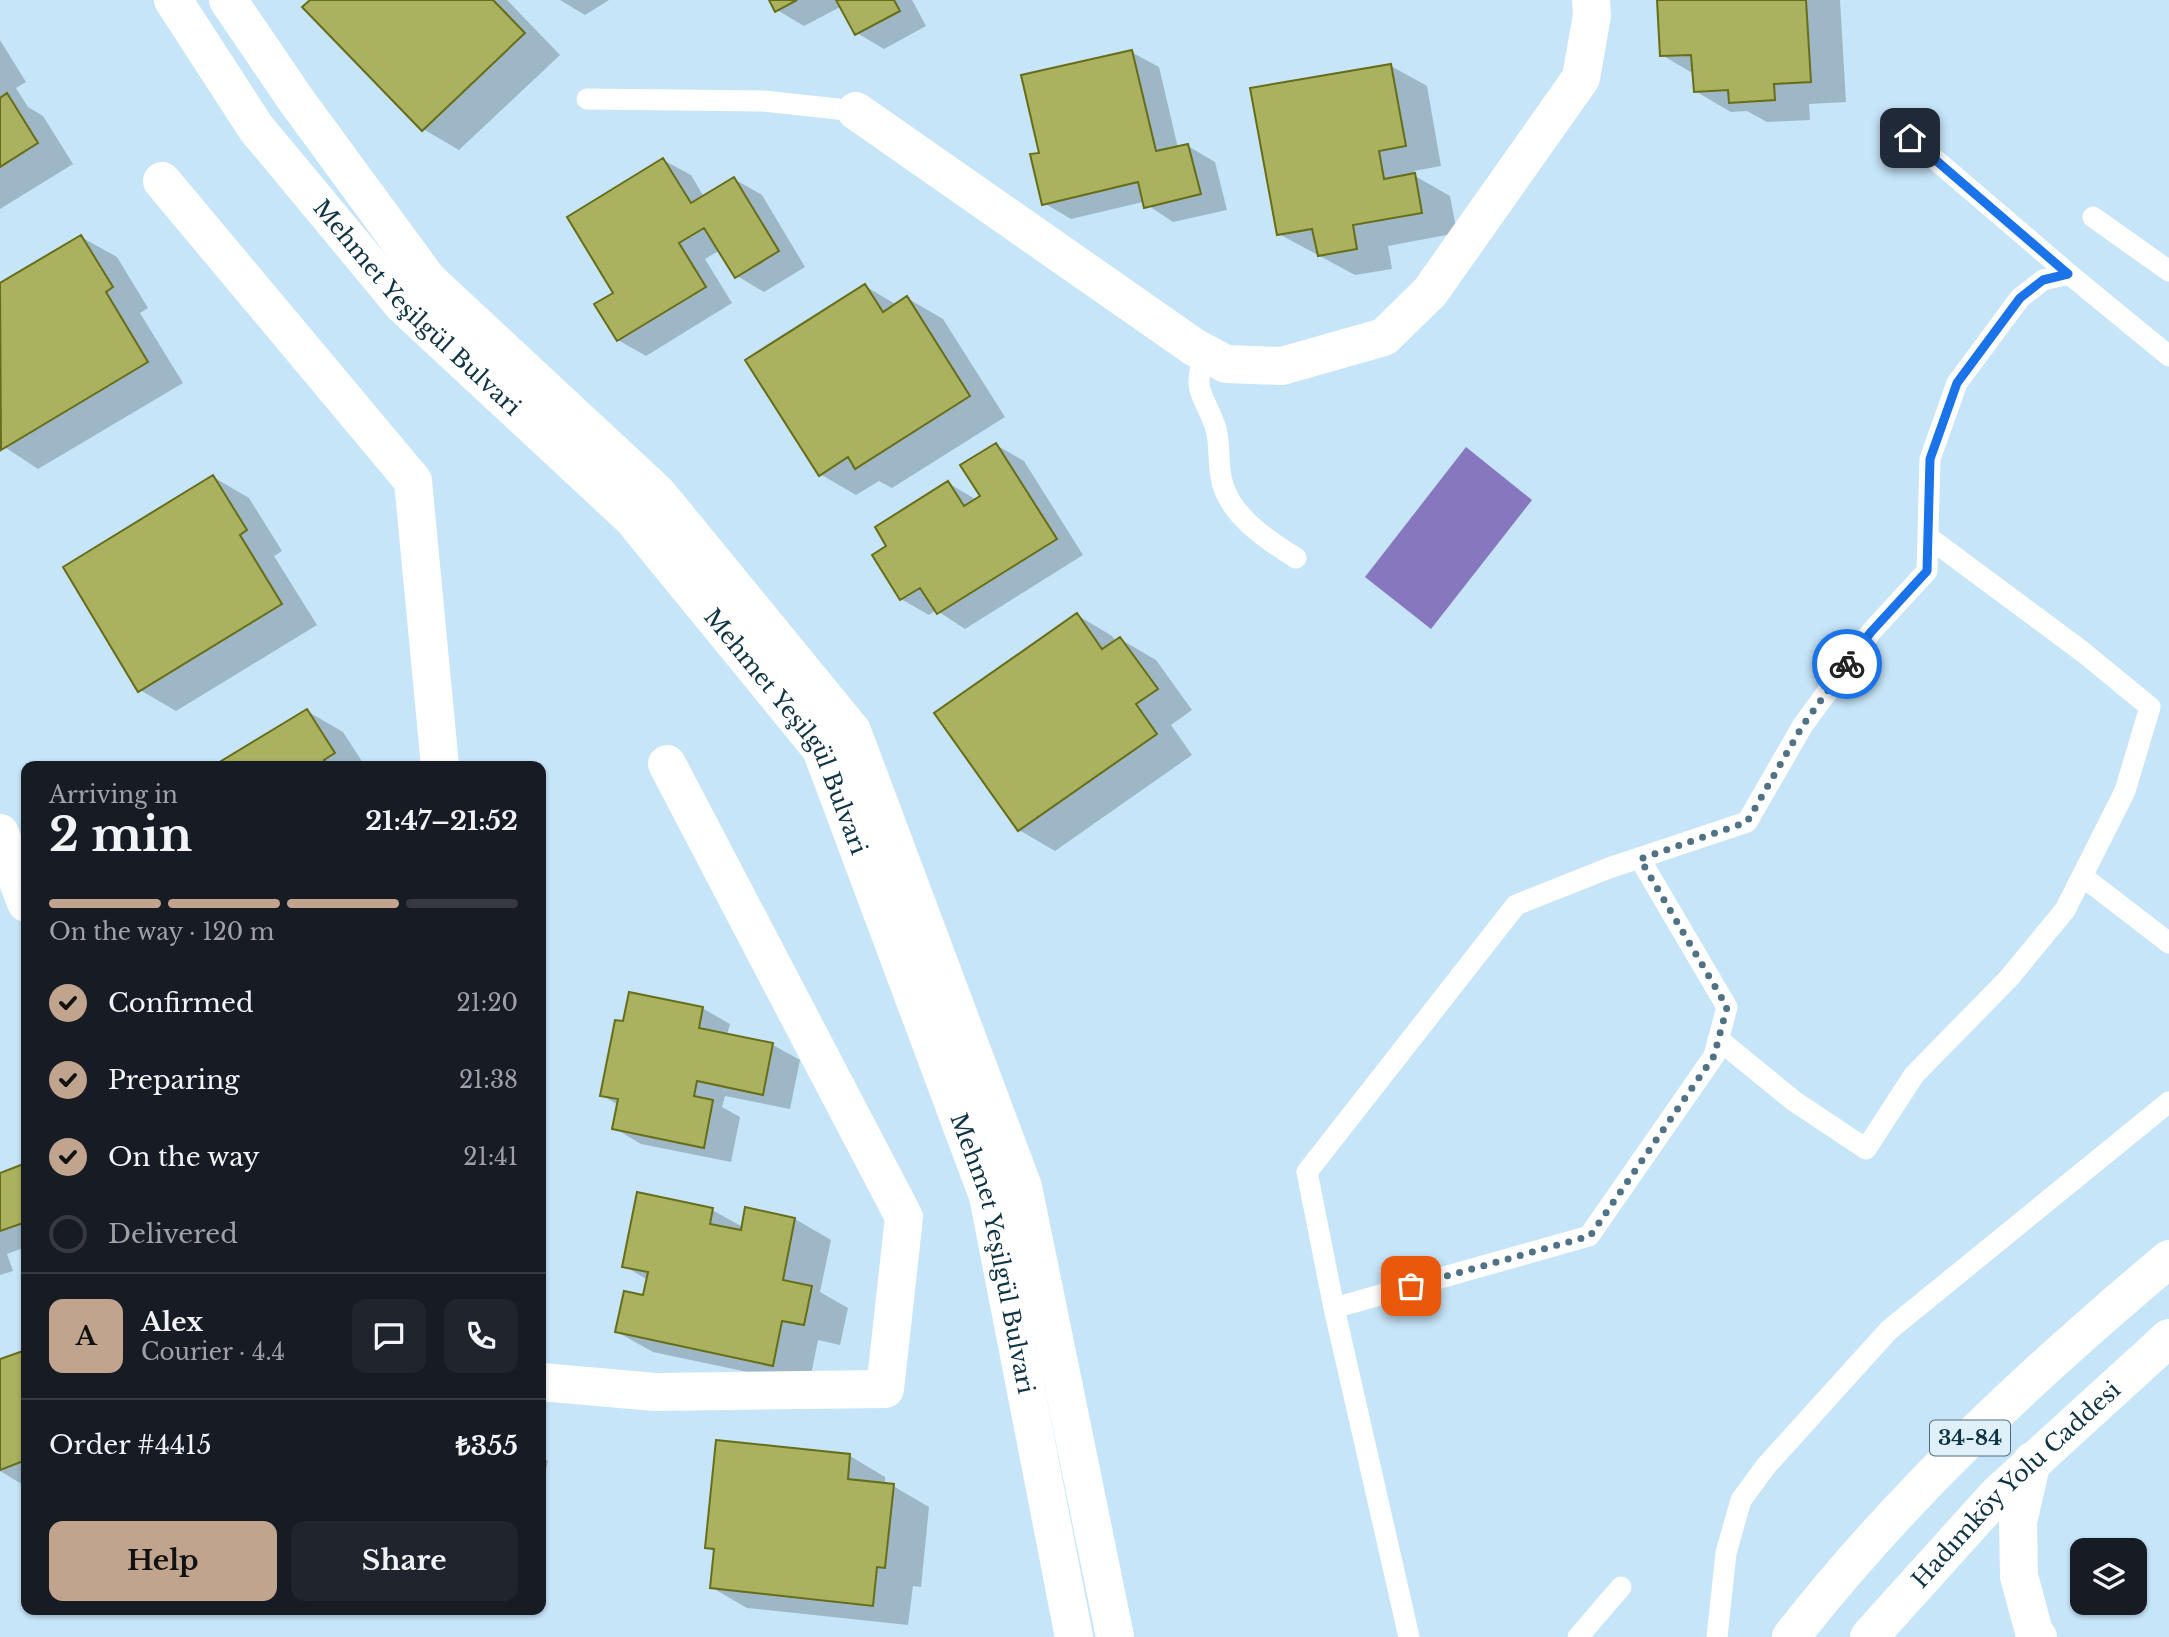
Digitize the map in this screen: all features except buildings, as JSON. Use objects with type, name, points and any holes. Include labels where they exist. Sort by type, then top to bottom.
[{"type":"main road","name":"Mehmet Yeşilgül Bulvari","points":[[173,0],[256,128],[403,305],[632,518],[821,749],[988,1196],[1074,1637]]},
{"type":"main road","name":"Mehmet Yeşilgül Bulvari","points":[[228,0],[296,100],[428,280],[657,494],[852,731],[1023,1186],[1115,1637]]},
{"type":"main road","points":[[856,111],[1205,352],[1226,364],[1282,366],[1384,337],[1430,292],[1581,78],[1592,15],[1591,0]]},
{"type":"main road","points":[[162,181],[413,481],[440,761]]},
{"type":"main road","points":[[546,1382],[655,1392],[885,1389],[904,1217],[667,764]]},
{"type":"main road","points":[[0,833],[21,890]]},
{"type":"main road","name":"34-84","points":[[1791,1637],[1936,1471],[2070,1344],[2169,1259]]},
{"type":"main road","name":"Hadımköy Yolu Caddesi","points":[[1869,1637],[1945,1551],[2032,1461],[2169,1338]]},
{"type":"main road","points":[[2032,1461],[2018,1522],[2019,1576],[2034,1632],[2038,1637]]},
{"type":"lane","points":[[587,99],[764,101],[856,111]]},
{"type":"lane","points":[[1910,138],[2068,274],[2169,356]]},
{"type":"lane","points":[[2093,217],[2169,271]]},
{"type":"lane","points":[[1409,1637],[1334,1308],[1307,1172],[1516,905],[1747,822],[1803,725],[1871,632],[1927,571],[1930,459],[1957,383],[2020,298],[2043,280],[2068,274]]},
{"type":"lane","points":[[1205,352],[1197,378],[1202,400],[1216,430],[1221,479],[1228,497],[1263,536],[1296,558]]},
{"type":"lane","points":[[1718,1039],[1794,1101],[1866,1149],[1914,1075],[2009,978],[2065,910],[2125,791],[2159,704],[2083,652],[1928,537]]},
{"type":"lane","points":[[1334,1308],[1590,1236],[1714,1056],[1727,1007],[1640,859]]},
{"type":"lane","points":[[2082,876],[2169,943]]},
{"type":"lane","points":[[1717,1637],[1726,1553],[1741,1500],[1766,1466],[1889,1330],[2169,1102]]},
{"type":"lane","points":[[1578,1637],[1621,1587]]},
{"type":"shaded area","points":[[1466,447],[1532,500],[1431,629],[1365,577]]},
{"type":"way so far","points":[[1411,1286],[1590,1236],[1714,1056],[1727,1007],[1640,859],[1747,822],[1803,725],[1847,664]]},
{"type":"route","points":[[1847,664],[1871,632],[1927,571],[1930,459],[1957,383],[2020,298],[2043,280],[2068,274],[1910,138]]}]
